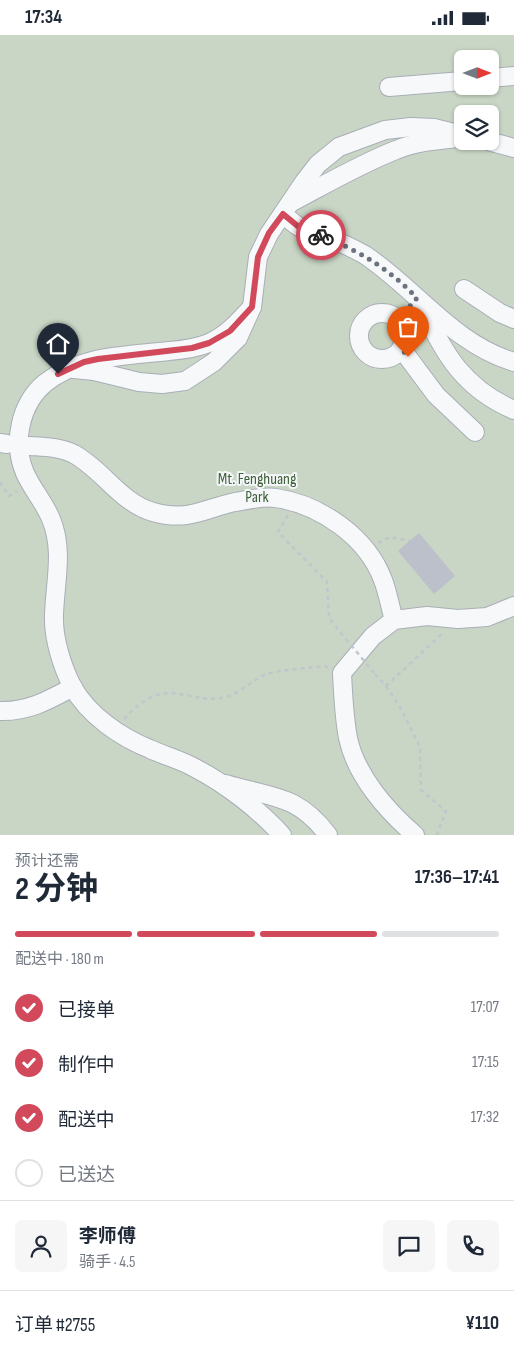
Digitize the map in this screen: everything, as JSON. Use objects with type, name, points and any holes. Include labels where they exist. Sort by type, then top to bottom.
[{"type":"lane","points":[[499,77],[514,76]]},
{"type":"lane","points":[[389,87],[454,82]]},
{"type":"lane","points":[[69,369],[94,371],[138,382],[162,384],[185,381],[214,362],[238,338],[252,307],[258,257],[269,233],[318,164],[339,147],[364,136],[385,130],[411,127],[434,128],[454,134]]},
{"type":"lane","points":[[286,209],[344,174],[397,149],[454,137]]},
{"type":"lane","points":[[499,144],[514,148]]},
{"type":"lane","points":[[286,209],[300,228],[320,234],[362,253],[382,267],[443,322],[462,336],[493,354],[514,362]]},
{"type":"lane","points":[[464,289],[500,313],[514,319]]},
{"type":"lane","points":[[398,320],[419,299]]},
{"type":"lane","points":[[419,299],[441,346],[453,364],[483,393],[514,410]]},
{"type":"lane","points":[[252,307],[230,331],[209,343],[176,350],[98,359],[58,374],[35,394],[27,405],[21,421],[19,440],[24,471],[51,519],[56,536],[59,553],[54,617],[57,642],[73,687],[104,723],[134,742],[192,767],[223,783],[265,818],[282,835]]},
{"type":"lane","points":[[384,313],[392,315],[398,320],[405,333],[401,348],[390,357],[376,358],[364,350],[359,337],[360,329],[364,322],[370,317],[384,313]]},
{"type":"lane","points":[[401,348],[436,395],[475,432]]},
{"type":"lane","points":[[30,446],[60,449],[75,455],[133,503],[151,511],[172,516],[190,515],[253,499],[275,498],[295,503],[326,515],[361,543],[366,550],[383,579],[394,620]]},
{"type":"lane","points":[[415,835],[378,799],[358,766],[348,740],[342,673],[373,636],[394,620],[428,616],[458,619],[487,617],[514,606]]},
{"type":"lane","points":[[0,711],[32,707],[73,687]]},
{"type":"lane","points":[[223,783],[286,799],[312,816],[328,835]]},
{"type":"path","points":[[0,482],[9,496],[31,484]]},
{"type":"path","points":[[295,503],[278,532],[327,582],[329,618],[386,686],[400,707],[420,747],[422,790],[446,811],[438,835]]},
{"type":"path","points":[[366,550],[390,537],[410,541]]},
{"type":"path","points":[[386,686],[458,619]]},
{"type":"path","points":[[115,730],[137,707],[152,696],[161,693],[173,692],[193,698],[214,699],[227,697],[267,674],[324,666],[342,673]]},
{"type":"green space","name":"Mt. Fenghuang Park","points":[[0,35],[514,35],[514,835],[0,835]]},
{"type":"building","points":[[419,533],[455,576],[434,594],[398,551]]},
{"type":"way so far","points":[[321,235],[362,253],[398,280],[417,298],[398,320],[405,333],[401,348],[408,357]]},
{"type":"route","points":[[58,374],[84,362],[98,359],[192,348],[209,343],[230,331],[252,307],[258,257],[269,233],[283,214],[300,228],[321,235]]}]
